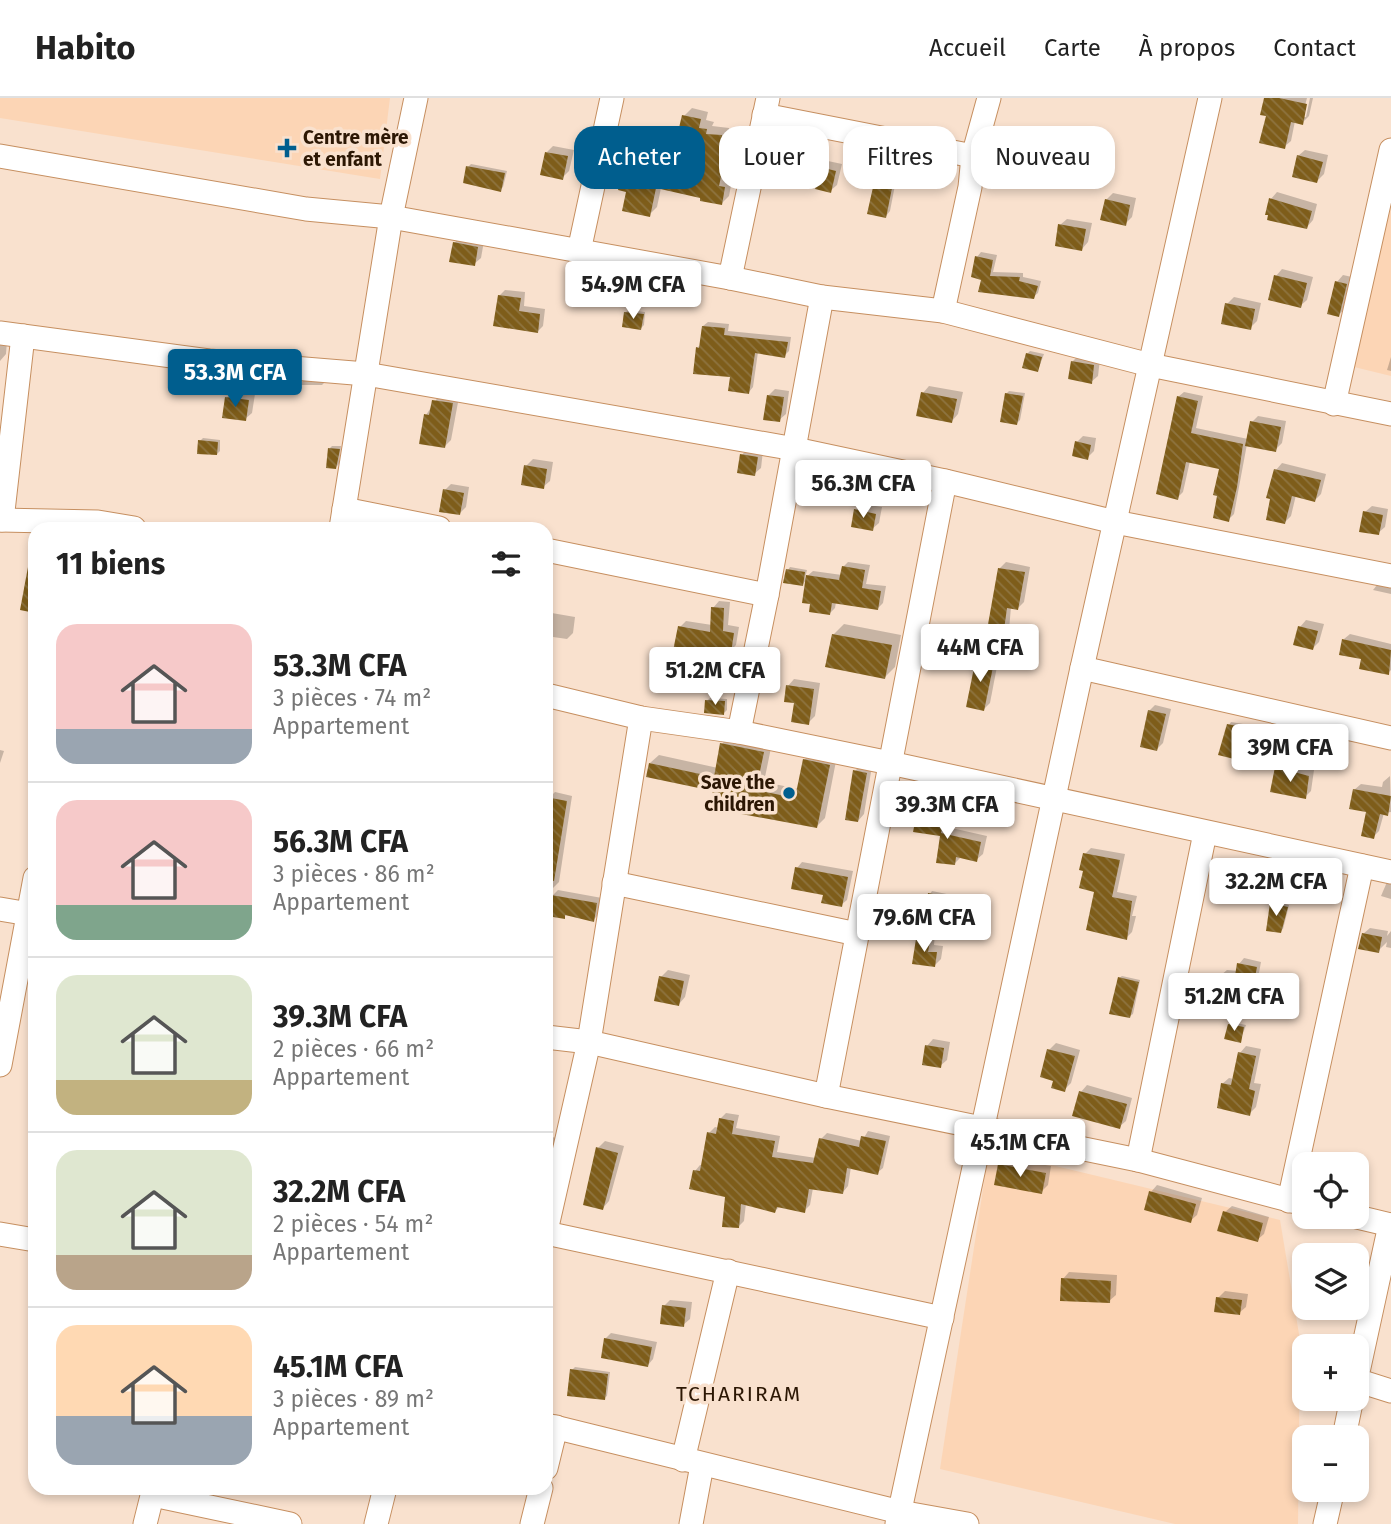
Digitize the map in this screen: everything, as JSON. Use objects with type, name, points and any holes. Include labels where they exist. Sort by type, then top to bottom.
[{"type":"street","points":[[374,522],[342,519],[391,218],[416,98]]},
{"type":"street","points":[[579,251],[612,98]]},
{"type":"street","points":[[981,126],[989,98]]},
{"type":"street","points":[[898,1518],[1082,668],[1210,98]]},
{"type":"street","points":[[730,278],[766,107],[971,156]]},
{"type":"street","points":[[1334,404],[1391,150]]},
{"type":"street","points":[[0,156],[306,209],[391,218],[730,278],[822,298],[943,311],[1150,365],[1391,414]]},
{"type":"street","points":[[943,311],[971,177]]},
{"type":"street","points":[[738,732],[767,595],[822,298]]},
{"type":"street","points":[[0,333],[209,361],[366,374],[795,449],[945,481],[1115,522],[1391,576]]},
{"type":"street","points":[[23,336],[1,520],[39,522]]},
{"type":"street","points":[[826,1096],[945,481]]},
{"type":"street","points":[[553,551],[767,595]]},
{"type":"street","points":[[1082,668],[1391,738]]},
{"type":"street","points":[[553,697],[640,718],[738,732],[1391,872]]},
{"type":"street","points":[[553,1201],[589,1042],[640,718]]},
{"type":"street","points":[[1138,1160],[1205,833]]},
{"type":"street","points":[[1306,1152],[1362,866]]},
{"type":"street","points":[[614,883],[857,934]]},
{"type":"street","points":[[0,909],[28,914]]},
{"type":"street","points":[[0,1065],[28,934]]},
{"type":"street","points":[[553,1038],[589,1042],[826,1096],[1138,1160],[1292,1202]]},
{"type":"street","points":[[1366,1334],[1390,1225],[1369,1220]]},
{"type":"street","points":[[0,1234],[28,1239]]},
{"type":"street","points":[[553,1234],[942,1318]]},
{"type":"street","points":[[691,1524],[693,1463],[727,1272]]},
{"type":"street","points":[[1369,1384],[1391,1391]]},
{"type":"street","points":[[553,1427],[898,1518],[967,1524]]},
{"type":"street","points":[[145,1524],[152,1495]]},
{"type":"street","points":[[170,1495],[290,1524]]},
{"type":"street","points":[[376,1524],[383,1495]]},
{"type":"street","points":[[532,1524],[539,1495]]},
{"type":"street","points":[[1325,1524],[1330,1502]]},
{"type":"shaded area","name":"Centre mère et enfant","points":[[0,98],[390,98],[380,179],[0,118]]},
{"type":"shaded area","points":[[1391,196],[1391,376],[1350,366]]},
{"type":"shaded area","points":[[989,1150],[1280,1220],[1292,1292],[1292,1320],[1297,1320],[1299,1334],[1292,1334],[1292,1411],[1299,1411],[1299,1425],[1292,1425],[1292,1502],[1298,1502],[1298,1524],[1175,1524],[940,1469]]},
{"type":"building","points":[[1264,98],[1307,104],[1303,125],[1291,122],[1285,149],[1259,143],[1266,116],[1260,115]]},
{"type":"building","points":[[682,115],[701,119],[699,126],[679,126]]},
{"type":"building","points":[[705,129],[706,134],[719,135],[719,189],[725,189],[722,205],[700,201],[700,198],[660,189],[705,189]]},
{"type":"building","points":[[545,152],[568,156],[563,180],[540,175]]},
{"type":"building","points":[[1297,155],[1323,162],[1317,183],[1292,177]]},
{"type":"building","points":[[466,166],[505,173],[501,192],[463,183]]},
{"type":"building","points":[[829,169],[836,171],[831,193],[815,189],[829,189]]},
{"type":"building","points":[[656,189],[650,217],[622,211],[626,192],[618,190]]},
{"type":"building","points":[[873,189],[892,189],[886,218],[867,214]]},
{"type":"building","points":[[1269,198],[1312,211],[1307,229],[1267,220],[1268,215],[1265,215]]},
{"type":"building","points":[[1105,199],[1130,205],[1126,226],[1100,220]]},
{"type":"building","points":[[1058,224],[1086,229],[1082,251],[1055,246]]},
{"type":"building","points":[[453,242],[478,247],[475,266],[449,262]]},
{"type":"building","points":[[975,256],[993,260],[990,276],[1020,277],[1019,281],[1038,286],[1034,299],[978,292],[981,280],[971,277]]},
{"type":"building","points":[[1274,275],[1307,283],[1301,308],[1268,300]]},
{"type":"building","points":[[1335,281],[1347,284],[1339,317],[1327,314]]},
{"type":"building","points":[[498,295],[521,298],[519,311],[540,314],[538,333],[493,326]]},
{"type":"building","points":[[1225,303],[1255,309],[1251,330],[1221,324]]},
{"type":"building","points":[[624,312],[644,314],[641,330],[622,327]]},
{"type":"building","points":[[702,326],[725,328],[724,335],[788,342],[785,358],[755,353],[749,394],[728,391],[730,377],[693,374]]},
{"type":"building","points":[[1026,353],[1042,357],[1038,372],[1022,368]]},
{"type":"building","points":[[1071,361],[1094,365],[1092,384],[1068,379]]},
{"type":"building","points":[[921,392],[957,399],[952,423],[916,416]]},
{"type":"building","points":[[1005,393],[1023,396],[1017,425],[1000,422]]},
{"type":"building","points":[[767,395],[784,397],[780,422],[763,420]]},
{"type":"building","points":[[1177,396],[1198,401],[1191,433],[1243,444],[1229,522],[1213,518],[1217,496],[1213,495],[1219,469],[1186,462],[1178,500],[1156,494]]},
{"type":"building","points":[[225,397],[249,400],[246,421],[222,418]]},
{"type":"building","points":[[432,400],[453,403],[445,448],[419,444],[424,414],[429,415]]},
{"type":"building","points":[[1250,421],[1281,427],[1276,452],[1245,446]]},
{"type":"building","points":[[198,440],[218,442],[217,455],[197,454]]},
{"type":"building","points":[[1075,441],[1091,445],[1088,460],[1072,456]]},
{"type":"building","points":[[328,448],[340,449],[336,469],[326,468]]},
{"type":"building","points":[[740,454],[758,457],[755,476],[737,473]]},
{"type":"building","points":[[524,465],[547,469],[544,489],[521,485]]},
{"type":"building","points":[[1274,469],[1321,480],[1315,502],[1292,496],[1285,524],[1266,520],[1270,499],[1266,498]]},
{"type":"building","points":[[443,489],[464,493],[460,515],[439,512]]},
{"type":"building","points":[[854,509],[876,514],[873,531],[851,527]]},
{"type":"building","points":[[1363,511],[1383,515],[1379,535],[1359,532]]},
{"type":"building","points":[[842,566],[865,570],[862,588],[881,591],[878,610],[832,603],[830,615],[809,612],[810,604],[802,603],[806,575],[839,580]]},
{"type":"building","points":[[28,567],[28,612],[20,610]]},
{"type":"building","points":[[998,568],[1025,572],[1018,610],[1007,608],[1003,637],[999,632],[987,630]]},
{"type":"building","points":[[786,569],[805,572],[803,586],[783,583]]},
{"type":"building","points":[[711,607],[724,608],[723,631],[734,633],[731,653],[703,649],[698,672],[670,666],[678,626],[710,632]]},
{"type":"building","points":[[1298,626],[1318,631],[1313,650],[1293,645]]},
{"type":"building","points":[[832,634],[892,645],[885,679],[825,667]]},
{"type":"building","points":[[1342,639],[1391,650],[1389,675],[1359,669],[1361,659],[1339,655]]},
{"type":"building","points":[[976,658],[994,662],[984,711],[966,707]]},
{"type":"building","points":[[786,685],[814,689],[809,725],[791,722],[794,703],[784,702]]},
{"type":"building","points":[[705,700],[725,701],[724,715],[704,713]]},
{"type":"building","points":[[1148,710],[1166,714],[1157,751],[1140,747]]},
{"type":"building","points":[[1227,724],[1242,727],[1234,759],[1218,755]]},
{"type":"building","points":[[720,743],[764,752],[756,790],[795,798],[803,759],[830,765],[817,828],[709,808],[713,791],[646,777],[649,763],[714,777]]},
{"type":"building","points":[[1275,767],[1309,776],[1306,799],[1270,792]]},
{"type":"building","points":[[853,770],[867,773],[858,822],[845,820]]},
{"type":"building","points":[[1353,789],[1391,796],[1388,816],[1380,814],[1374,839],[1361,836],[1366,812],[1349,809]]},
{"type":"building","points":[[553,798],[567,801],[553,881]]},
{"type":"building","points":[[917,812],[944,817],[941,833],[981,842],[977,862],[956,857],[955,865],[936,863],[940,836],[913,832]]},
{"type":"building","points":[[1083,853],[1120,860],[1112,897],[1132,901],[1127,940],[1086,930],[1094,892],[1079,888]]},
{"type":"building","points":[[795,867],[848,877],[842,907],[821,903],[823,895],[791,889]]},
{"type":"building","points":[[928,893],[969,901],[966,916],[926,909]]},
{"type":"building","points":[[553,895],[597,903],[594,922],[565,915],[565,919],[553,917]]},
{"type":"building","points":[[1270,903],[1288,907],[1281,933],[1266,931]]},
{"type":"building","points":[[1362,933],[1382,937],[1379,953],[1358,949]]},
{"type":"building","points":[[916,939],[930,941],[928,952],[937,952],[935,967],[912,964]]},
{"type":"building","points":[[1237,963],[1257,967],[1255,977],[1271,979],[1270,998],[1255,997],[1255,991],[1219,984],[1220,975],[1235,976]]},
{"type":"building","points":[[659,976],[684,981],[679,1006],[654,1001]]},
{"type":"building","points":[[1118,977],[1139,982],[1130,1018],[1109,1014]]},
{"type":"building","points":[[1228,1024],[1244,1027],[1241,1043],[1224,1039]]},
{"type":"building","points":[[925,1045],[944,1048],[941,1068],[922,1065]]},
{"type":"building","points":[[1047,1049],[1075,1056],[1065,1092],[1051,1088],[1053,1081],[1040,1077]]},
{"type":"building","points":[[1238,1052],[1256,1056],[1249,1089],[1255,1091],[1250,1116],[1217,1108],[1221,1083],[1231,1085]]},
{"type":"building","points":[[1079,1091],[1127,1104],[1120,1129],[1072,1116]]},
{"type":"building","points":[[719,1118],[734,1121],[732,1134],[775,1141],[772,1157],[813,1163],[819,1138],[859,1147],[861,1136],[886,1141],[878,1175],[847,1168],[843,1194],[809,1189],[805,1213],[777,1207],[775,1213],[741,1204],[739,1228],[722,1227],[725,1197],[689,1189],[693,1170],[700,1171],[707,1132],[716,1134]]},
{"type":"building","points":[[596,1147],[618,1153],[603,1210],[583,1205]]},
{"type":"building","points":[[998,1164],[1046,1173],[1042,1194],[994,1185]]},
{"type":"building","points":[[1149,1191],[1196,1204],[1191,1223],[1144,1210]]},
{"type":"building","points":[[1223,1211],[1263,1223],[1258,1242],[1217,1231]]},
{"type":"building","points":[[1061,1278],[1111,1281],[1110,1303],[1060,1301]]},
{"type":"building","points":[[1216,1297],[1242,1300],[1240,1315],[1214,1312]]},
{"type":"building","points":[[662,1305],[686,1308],[684,1327],[660,1324]]},
{"type":"building","points":[[604,1338],[652,1347],[648,1367],[601,1358]]},
{"type":"building","points":[[570,1369],[608,1374],[605,1400],[567,1396]]},
{"type":"place","name":"Centre mère et enfant","points":[[287,148]]},
{"type":"place","name":"Save the children","points":[[789,793]]},
{"type":"district","name":"TCHARIRAM","points":[[739,1394]]}]
